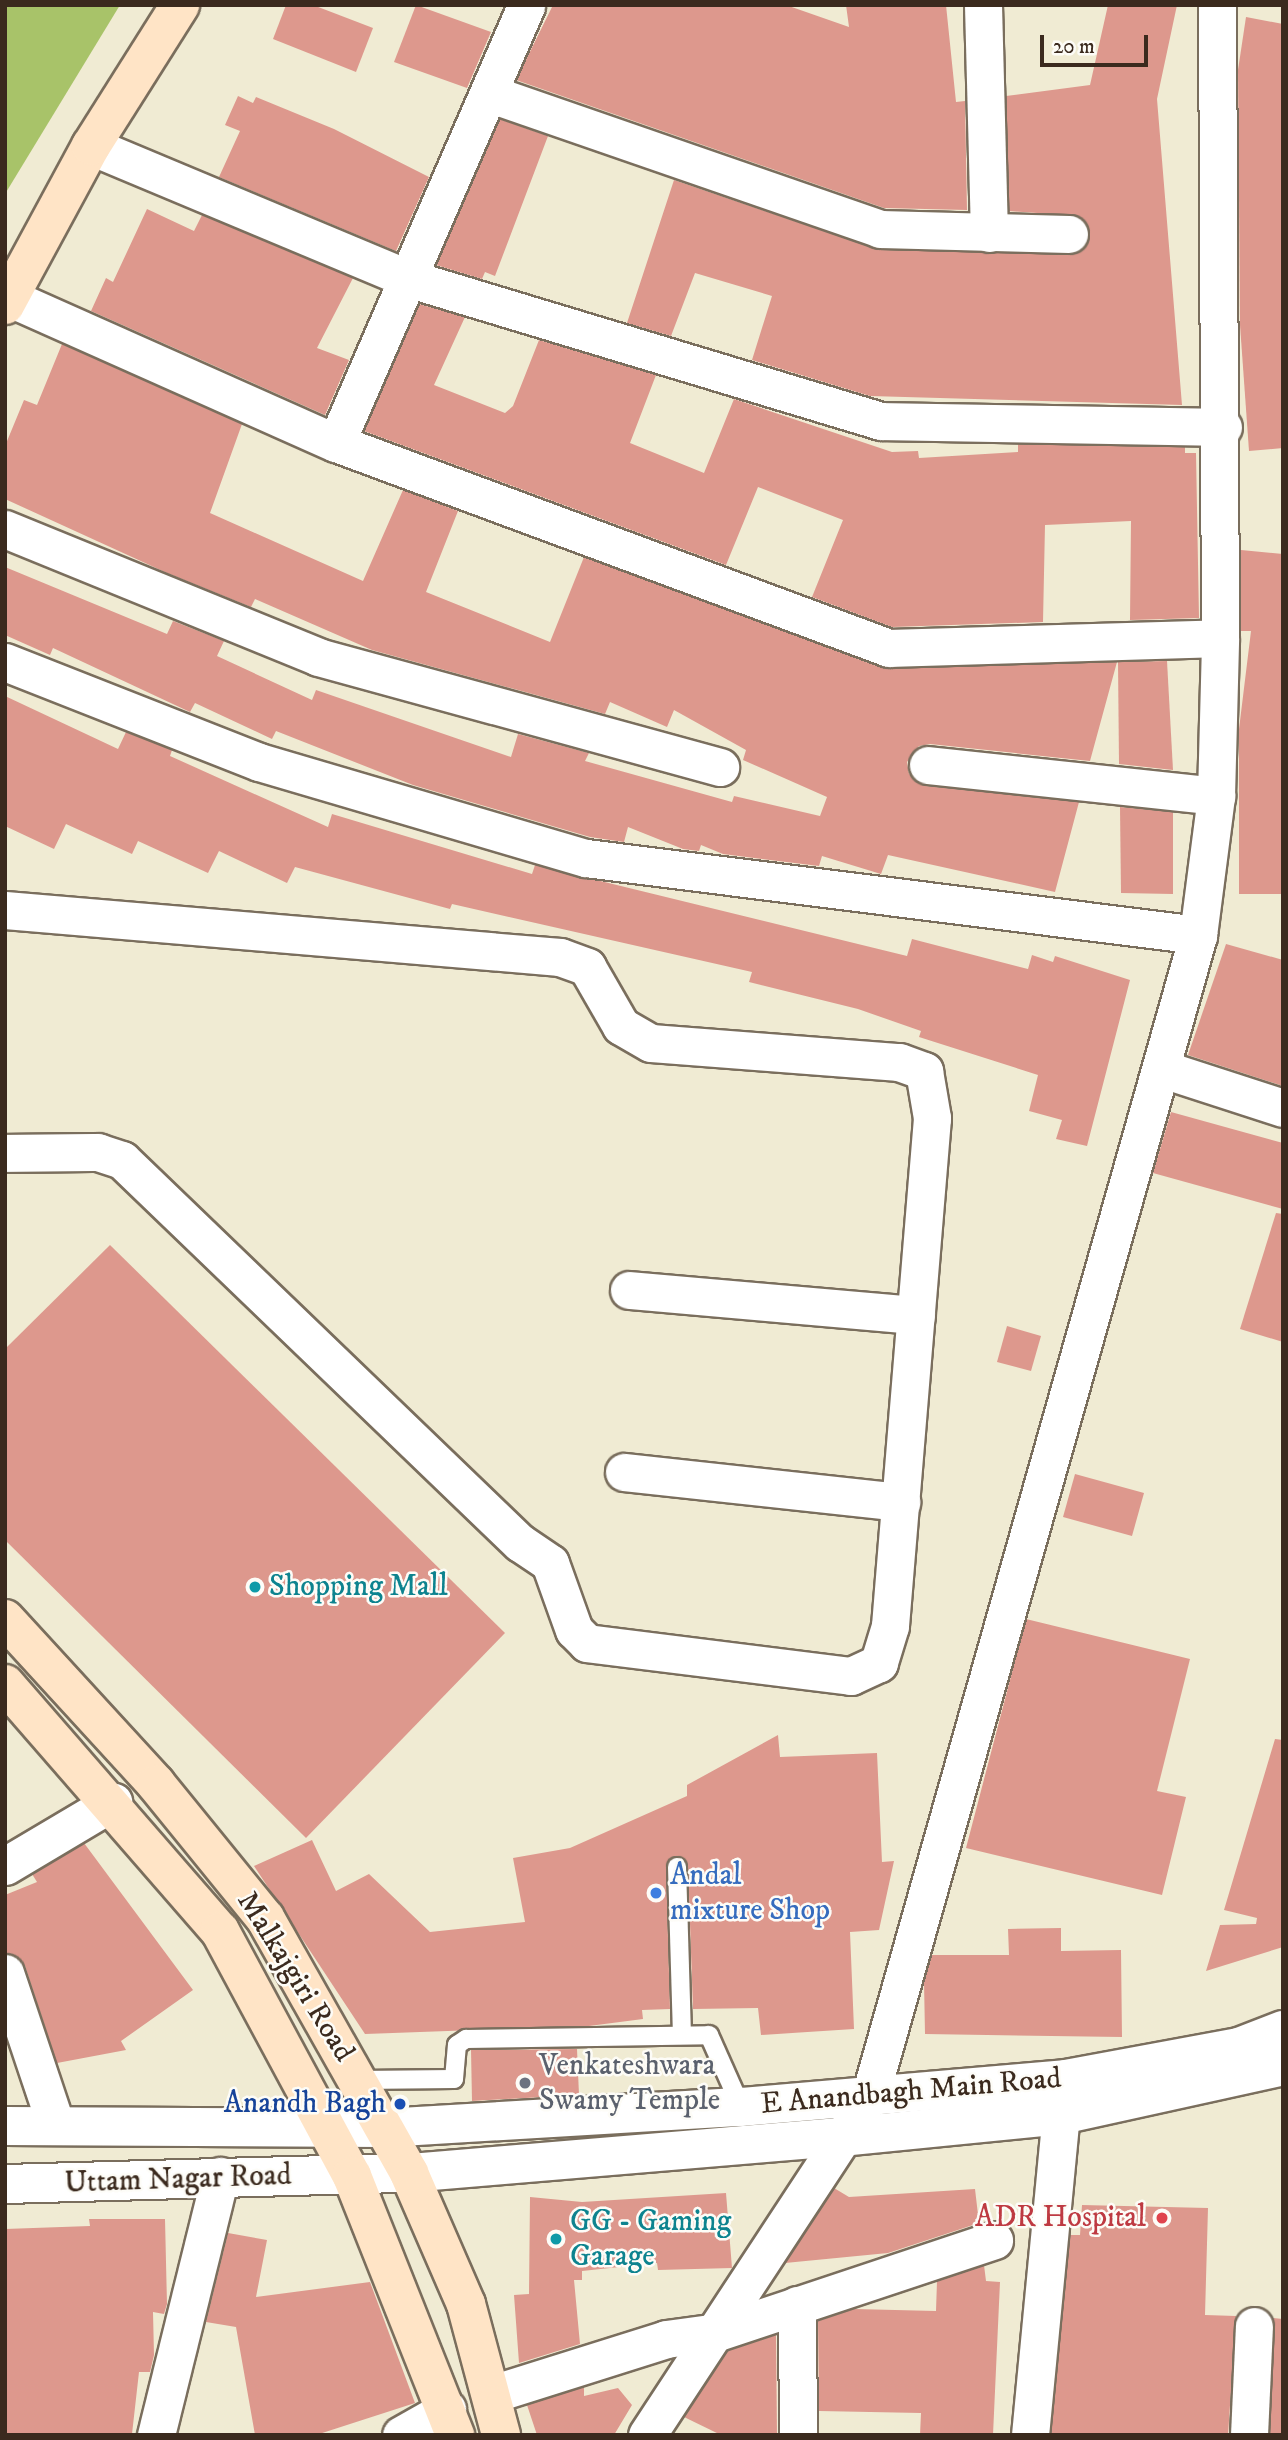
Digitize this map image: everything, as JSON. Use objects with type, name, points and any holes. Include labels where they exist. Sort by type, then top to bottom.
[{"type":"main road","points":[[8,301],[91,146],[180,5]]},
{"type":"main road","name":"Malkajgiri Road","points":[[5,1619],[156,1784],[265,1917],[410,2173],[466,2304],[501,2435]]},
{"type":"main road","name":"Malkajgiri Road","points":[[5,1684],[113,1802],[219,1931],[352,2176],[451,2422]]},
{"type":"street","points":[[336,443],[491,94],[526,5]]},
{"type":"street","points":[[983,5],[989,233]]},
{"type":"street","points":[[659,2432],[718,2332],[870,2096],[1163,1069],[1198,935],[1216,796],[1220,638],[1223,427],[1217,5]]},
{"type":"street","points":[[491,94],[880,229],[1069,233]]},
{"type":"street","points":[[91,146],[407,278],[881,421],[1223,427]]},
{"type":"street","points":[[8,301],[336,443],[889,648],[1220,638]]},
{"type":"street","points":[[5,529],[318,657],[720,767]]},
{"type":"street","points":[[5,662],[259,762],[586,858],[1198,935]]},
{"type":"street","points":[[928,765],[1216,796]]},
{"type":"street","points":[[5,909],[560,957],[587,967],[621,1026],[651,1043],[910,1063],[924,1071],[932,1097],[901,1502],[887,1642],[867,1671],[851,1676],[587,1643],[574,1630],[550,1563],[520,1543],[122,1160],[98,1152],[5,1153]]},
{"type":"street","points":[[1163,1069],[1283,1108]]},
{"type":"street","points":[[629,1290],[916,1315]]},
{"type":"street","points":[[624,1472],[901,1502]]},
{"type":"street","points":[[5,1866],[113,1802]]},
{"type":"street","points":[[5,1973],[56,2124]]},
{"type":"street","name":"E Anandbagh Main Road","points":[[324,2128],[384,2128],[741,2107],[1066,2079],[1239,2047],[1283,2030]]},
{"type":"street","name":"E Anandbagh Main Road","points":[[352,2176],[842,2137],[1061,2115],[1283,2066]]},
{"type":"street","points":[[1031,2435],[1061,2115]]},
{"type":"street","name":"Uttam Nagar Road","points":[[5,2126],[56,2124],[324,2128]]},
{"type":"street","points":[[156,2435],[220,2176]]},
{"type":"street","name":"Uttam Nagar Road","points":[[5,2184],[220,2176],[352,2176]]},
{"type":"street","points":[[492,2394],[666,2339],[718,2332],[995,2241]]},
{"type":"street","points":[[797,2305],[798,2435]]},
{"type":"street","points":[[1249,2435],[1254,2326]]},
{"type":"street","points":[[401,2435],[451,2422]]},
{"type":"lane","points":[[677,1867],[682,2035]]},
{"type":"lane","points":[[359,2080],[454,2079],[457,2045],[466,2039],[709,2035],[741,2107]]},
{"type":"green space","points":[[5,5],[120,5],[5,194]]},
{"type":"building","points":[[286,5],[313,5],[373,28],[356,72],[273,39]]},
{"type":"building","points":[[416,5],[491,32],[467,88],[394,62]]},
{"type":"building","points":[[553,5],[786,5],[849,27],[846,5],[946,5],[956,102],[965,101],[967,210],[884,208],[516,80]]},
{"type":"building","points":[[1108,5],[1177,5],[1157,99],[1182,405],[870,396],[752,360],[772,296],[695,273],[671,336],[627,323],[674,180],[879,250],[1080,252],[1090,234],[1079,216],[1009,211],[1006,96],[1090,85]]},
{"type":"building","points":[[1246,17],[1283,24],[1283,448],[1249,451],[1240,325],[1238,70]]},
{"type":"building","points":[[238,96],[253,103],[256,97],[334,129],[429,177],[396,251],[219,177],[240,131],[225,125]]},
{"type":"building","points":[[499,119],[548,136],[495,276],[485,272],[482,279],[436,265]]},
{"type":"building","points":[[147,209],[194,231],[202,215],[353,278],[317,348],[349,360],[325,415],[91,311],[106,278],[113,282]]},
{"type":"building","points":[[419,304],[465,317],[434,385],[505,413],[513,406],[539,340],[656,375],[630,443],[704,473],[734,399],[892,452],[918,451],[919,458],[1018,452],[1018,444],[1185,447],[1185,453],[1196,453],[1199,618],[1130,620],[1131,521],[1045,525],[1043,622],[892,627],[812,597],[843,520],[758,487],[726,565],[364,431]]},
{"type":"building","points":[[62,344],[242,424],[210,513],[363,581],[403,490],[458,511],[426,592],[550,642],[584,557],[882,668],[1117,662],[1090,761],[930,744],[919,746],[907,762],[909,774],[926,786],[1079,802],[1055,892],[888,855],[881,874],[822,856],[819,866],[723,854],[701,845],[699,851],[683,849],[628,827],[624,842],[590,837],[413,785],[276,731],[272,739],[195,703],[190,712],[53,648],[50,655],[5,635],[5,567],[167,634],[173,621],[224,641],[217,656],[312,700],[316,690],[511,757],[518,734],[589,753],[585,761],[732,802],[734,796],[820,816],[827,797],[743,760],[746,750],[674,710],[667,727],[610,702],[605,714],[372,650],[255,599],[251,607],[167,573],[5,499],[5,446],[24,400],[37,405]]},
{"type":"building","points":[[1241,550],[1283,554],[1283,894],[1239,894],[1239,729],[1251,631],[1241,631]]},
{"type":"building","points":[[1167,661],[1173,770],[1119,764],[1118,662]]},
{"type":"building","points":[[5,696],[118,749],[126,732],[172,750],[170,756],[328,827],[332,814],[532,874],[535,865],[907,956],[912,939],[1028,969],[1032,955],[1053,962],[1055,956],[1130,980],[1087,1146],[1056,1139],[1062,1120],[1029,1111],[1038,1075],[919,1037],[921,1031],[858,1009],[749,982],[752,972],[452,904],[450,909],[295,867],[287,883],[219,851],[208,873],[138,841],[132,854],[66,824],[54,849],[5,826]]},
{"type":"building","points":[[1120,807],[1173,812],[1173,894],[1121,893]]},
{"type":"building","points":[[1226,944],[1283,960],[1283,1086],[1188,1055]]},
{"type":"building","points":[[1171,1112],[1283,1143],[1283,1209],[1153,1173]]},
{"type":"building","points":[[1276,1213],[1283,1214],[1283,1342],[1240,1329]]},
{"type":"building","name":"Shopping Mall","points":[[110,1245],[505,1633],[306,1838],[5,1540],[5,1349]]},
{"type":"building","points":[[1007,1326],[1041,1336],[1031,1371],[997,1362]]},
{"type":"building","points":[[1075,1474],[1144,1493],[1132,1536],[1063,1517]]},
{"type":"building","points":[[1026,1619],[1190,1659],[1157,1791],[1186,1797],[1162,1895],[966,1848]]},
{"type":"building","points":[[778,1735],[780,1757],[877,1753],[882,1862],[894,1861],[879,1930],[850,1932],[854,2029],[761,2035],[758,2008],[693,2009],[688,1867],[677,1856],[666,1867],[670,2009],[642,2010],[643,2019],[589,2026],[365,2034],[254,1866],[312,1840],[336,1891],[369,1874],[430,1932],[525,1922],[513,1858],[570,1848],[687,1796],[687,1785]]},
{"type":"building","points":[[1275,1739],[1283,1740],[1283,1947],[1206,1971],[1220,1925],[1256,1924],[1257,1918],[1224,1910]]},
{"type":"building","points":[[84,1843],[193,1990],[121,2041],[126,2050],[57,2063],[25,1966],[5,1953],[5,1895],[37,1882],[32,1874]]},
{"type":"building","points":[[1061,1928],[1061,1951],[1121,1950],[1122,2037],[925,2034],[924,1982],[932,1955],[1009,1955],[1008,1929]]},
{"type":"building","name":"Venkateshwara Swamy Temple","points":[[577,2049],[579,2095],[472,2101],[471,2050]]},
{"type":"building","points":[[834,2188],[849,2197],[975,2189],[979,2223],[888,2253],[785,2263]]},
{"type":"building","points":[[726,2193],[732,2268],[658,2270],[657,2263],[582,2271],[582,2280],[574,2280],[580,2344],[519,2363],[514,2295],[529,2294],[530,2197],[582,2202]]},
{"type":"building","points":[[1082,2205],[1208,2208],[1205,2315],[1236,2316],[1228,2435],[1051,2435],[1070,2235],[1080,2235]]},
{"type":"building","points":[[89,2219],[165,2219],[167,2304],[164,2314],[153,2312],[154,2355],[150,2372],[139,2372],[132,2434],[5,2435],[5,2229],[90,2226]]},
{"type":"building","points":[[228,2233],[267,2240],[256,2297],[370,2282],[415,2403],[316,2435],[255,2435],[236,2327],[206,2322]]},
{"type":"building","points":[[984,2265],[986,2281],[1000,2282],[993,2435],[920,2435],[921,2413],[819,2411],[818,2321],[854,2309],[936,2311],[937,2281]]},
{"type":"building","points":[[1273,2318],[1283,2319],[1283,2435],[1270,2435]]},
{"type":"building","points":[[776,2335],[777,2435],[721,2435],[684,2417],[727,2351]]},
{"type":"building","points":[[584,2387],[584,2396],[618,2388],[632,2405],[614,2435],[537,2435],[527,2405]]},
{"type":"place","name":"Shopping Mall","points":[[255,1587]]},
{"type":"place","name":"Andal mixture Shop","points":[[656,1893]]},
{"type":"place","name":"Venkateshwara Swamy Temple","points":[[525,2083]]},
{"type":"place","name":"Anandh Bagh","points":[[400,2104]]},
{"type":"place","name":"ADR Hospital","points":[[1162,2218]]},
{"type":"place","name":"GG - Gaming Garage","points":[[556,2239]]}]
